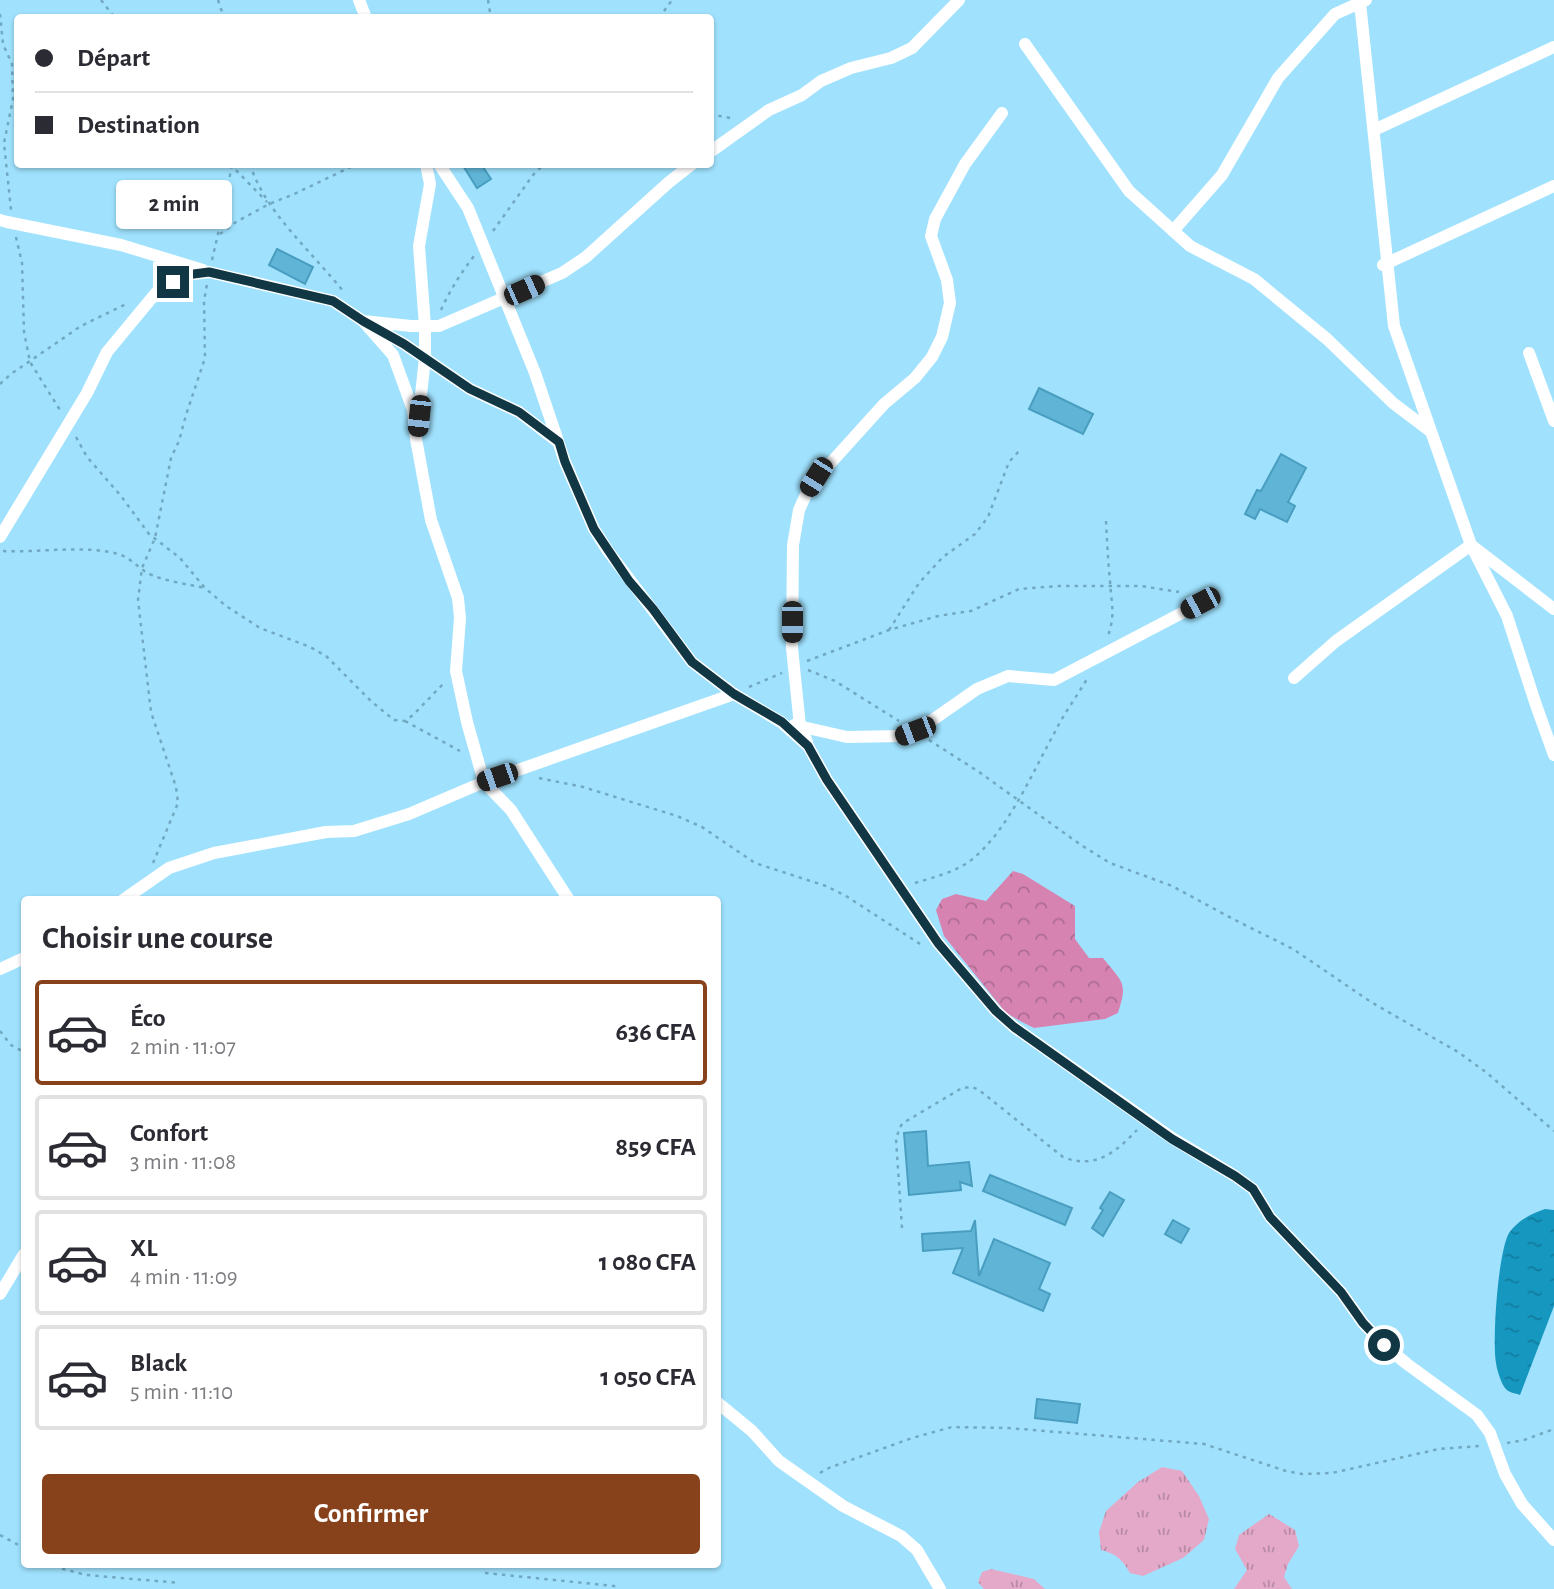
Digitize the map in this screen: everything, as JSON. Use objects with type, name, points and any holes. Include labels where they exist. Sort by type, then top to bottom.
[{"type":"street","points":[[714,149],[769,110],[802,95],[821,81],[851,68],[891,58],[912,48],[958,0]]},
{"type":"street","points":[[1172,231],[1222,175],[1278,78],[1335,14],[1363,1],[1383,265],[1394,326],[1471,545],[1507,616],[1554,755]]},
{"type":"street","points":[[1025,44],[1129,191],[1190,246],[1254,278],[1327,339],[1393,403],[1431,432]]},
{"type":"street","points":[[1374,130],[1554,47]]},
{"type":"street","points":[[1002,113],[965,164],[935,219],[931,236],[947,280],[950,303],[942,337],[932,357],[915,378],[884,404],[816,477],[799,510],[793,545],[792,648],[800,726],[827,780],[938,943],[996,1011],[1014,1027],[1172,1139],[1253,1189],[1270,1217],[1341,1292],[1363,1323],[1384,1345],[1477,1415],[1490,1433],[1505,1474],[1522,1504],[1554,1540]]},
{"type":"street","points":[[416,439],[425,358],[419,246],[430,184],[427,168]]},
{"type":"street","points":[[442,168],[468,208],[535,373],[565,462],[594,529],[692,662],[734,694],[782,722],[808,746]]},
{"type":"street","points":[[363,321],[439,326],[562,273],[586,257],[687,168]]},
{"type":"street","points":[[1383,265],[1554,186]]},
{"type":"street","points":[[6,221],[121,245],[209,272],[333,301],[404,344],[470,389],[519,412],[559,442]]},
{"type":"street","points":[[0,537],[87,393],[107,352],[160,288],[186,275],[209,272]]},
{"type":"street","points":[[363,321],[393,355],[413,410],[430,520],[458,598],[460,618],[456,671],[484,782],[512,810],[566,896]]},
{"type":"street","points":[[1529,353],[1553,415]]},
{"type":"street","points":[[1471,545],[1554,609]]},
{"type":"street","points":[[1294,678],[1336,640],[1471,545]]},
{"type":"street","points":[[782,722],[847,737],[902,736],[921,729],[977,689],[1008,676],[1054,680],[1200,603]]},
{"type":"street","points":[[128,896],[169,868],[214,853],[326,832],[365,828],[409,814],[484,782],[734,694]]},
{"type":"street","points":[[144,884],[146,896]]},
{"type":"street","points":[[0,969],[21,959]]},
{"type":"street","points":[[0,1294],[21,1259]]},
{"type":"street","points":[[721,1405],[752,1431],[779,1461],[806,1481],[843,1506],[901,1536],[917,1550],[940,1589]]},
{"type":"path","points":[[101,0],[112,14]]},
{"type":"path","points":[[0,14],[3,44],[12,64],[13,99],[4,143],[6,221],[22,263],[24,332],[30,362],[87,457],[149,534],[180,558],[205,588],[226,606],[260,628],[326,656],[394,720],[405,721],[478,761]]},
{"type":"path","points":[[714,114],[751,123]]},
{"type":"path","points":[[144,884],[178,803],[176,787],[150,712],[138,600],[142,568],[155,538],[171,458],[179,441],[205,358],[204,301],[231,168]]},
{"type":"path","points":[[233,168],[269,204],[349,300]]},
{"type":"path","points":[[251,168],[269,204]]},
{"type":"path","points":[[218,235],[269,204],[349,168]]},
{"type":"path","points":[[0,384],[81,326],[137,299]]},
{"type":"path","points":[[889,630],[919,583],[943,557],[975,534],[988,517],[1009,462],[1020,450]]},
{"type":"path","points":[[1103,654],[1113,621],[1106,521]]},
{"type":"path","points":[[0,551],[86,550],[120,555],[149,574],[205,588]]},
{"type":"path","points":[[734,694],[837,649],[938,616],[971,611],[1019,589],[1141,586],[1179,592]]},
{"type":"path","points":[[794,667],[813,671],[835,681],[979,772],[1110,863],[1172,886],[1293,949],[1371,1002],[1458,1052],[1487,1073],[1554,1131]]},
{"type":"path","points":[[405,721],[456,671]]},
{"type":"path","points":[[901,889],[946,873],[973,859],[989,842],[1018,801],[1057,727],[1090,675]]},
{"type":"path","points":[[534,777],[583,787],[677,816],[702,827],[755,863],[826,886],[846,896],[920,943]]},
{"type":"path","points":[[0,1031],[11,1045],[21,1050]]},
{"type":"path","points":[[902,1228],[896,1139],[900,1127],[962,1088],[972,1087],[979,1090],[1063,1157],[1073,1161],[1087,1162],[1120,1148],[1140,1127],[1144,1118]]},
{"type":"path","points":[[806,1481],[826,1469],[876,1450],[952,1427],[1008,1428],[1204,1444],[1303,1474],[1332,1473],[1439,1448],[1494,1446],[1524,1440],[1554,1429]]},
{"type":"path","points":[[0,1535],[21,1546]]},
{"type":"path","points":[[61,1568],[86,1575],[180,1583]]},
{"type":"path","points":[[485,1573],[614,1586],[618,1589]]},
{"type":"green space","points":[[1013,871],[1023,874],[1075,906],[1075,939],[1089,958],[1103,958],[1122,983],[1123,995],[1118,1013],[1105,1019],[1034,1028],[1006,1013],[944,936],[936,910],[942,899],[956,894],[986,901]]},
{"type":"green space","points":[[1162,1467],[1182,1471],[1199,1496],[1209,1519],[1204,1540],[1183,1558],[1143,1576],[1130,1573],[1118,1558],[1101,1550],[1099,1532],[1106,1511],[1138,1482]]},
{"type":"green space","points":[[1269,1514],[1295,1530],[1299,1546],[1284,1577],[1292,1589],[1234,1589],[1247,1570],[1235,1549],[1239,1535]]},
{"type":"green space","points":[[991,1569],[1034,1579],[1045,1589],[984,1589],[978,1582],[982,1572]]},
{"type":"water","points":[[1545,1209],[1554,1210],[1554,1306],[1520,1395],[1505,1388],[1497,1366],[1495,1336],[1499,1276],[1509,1233],[1525,1218]]},
{"type":"building","points":[[464,168],[484,168],[491,179],[477,188]]},
{"type":"building","points":[[277,249],[313,267],[305,284],[269,265]]},
{"type":"building","points":[[1039,388],[1093,414],[1083,434],[1029,409]]},
{"type":"building","points":[[1281,454],[1306,468],[1288,502],[1295,506],[1287,522],[1260,509],[1255,519],[1245,514]]},
{"type":"building","points":[[926,1131],[928,1166],[969,1162],[972,1186],[960,1182],[961,1190],[909,1195],[904,1133]]},
{"type":"building","points":[[990,1175],[1072,1208],[1065,1225],[983,1191]]},
{"type":"building","points":[[1110,1192],[1124,1200],[1103,1236],[1092,1228]]},
{"type":"building","points":[[975,1220],[979,1276],[994,1239],[1050,1263],[1039,1289],[1050,1294],[1043,1311],[953,1273],[963,1248],[923,1251],[922,1234],[971,1231]]},
{"type":"building","points":[[1173,1220],[1189,1229],[1181,1243],[1165,1234]]},
{"type":"building","points":[[1037,1399],[1080,1404],[1077,1423],[1035,1418]]},
{"type":"route","points":[[173,282],[186,275],[209,272],[333,301],[404,344],[470,389],[519,412],[559,442],[594,529],[629,581],[692,662],[734,694],[782,722],[808,746],[827,780],[938,943],[996,1011],[1014,1027],[1172,1139],[1253,1189],[1270,1217],[1341,1292],[1363,1323],[1384,1345]]}]
